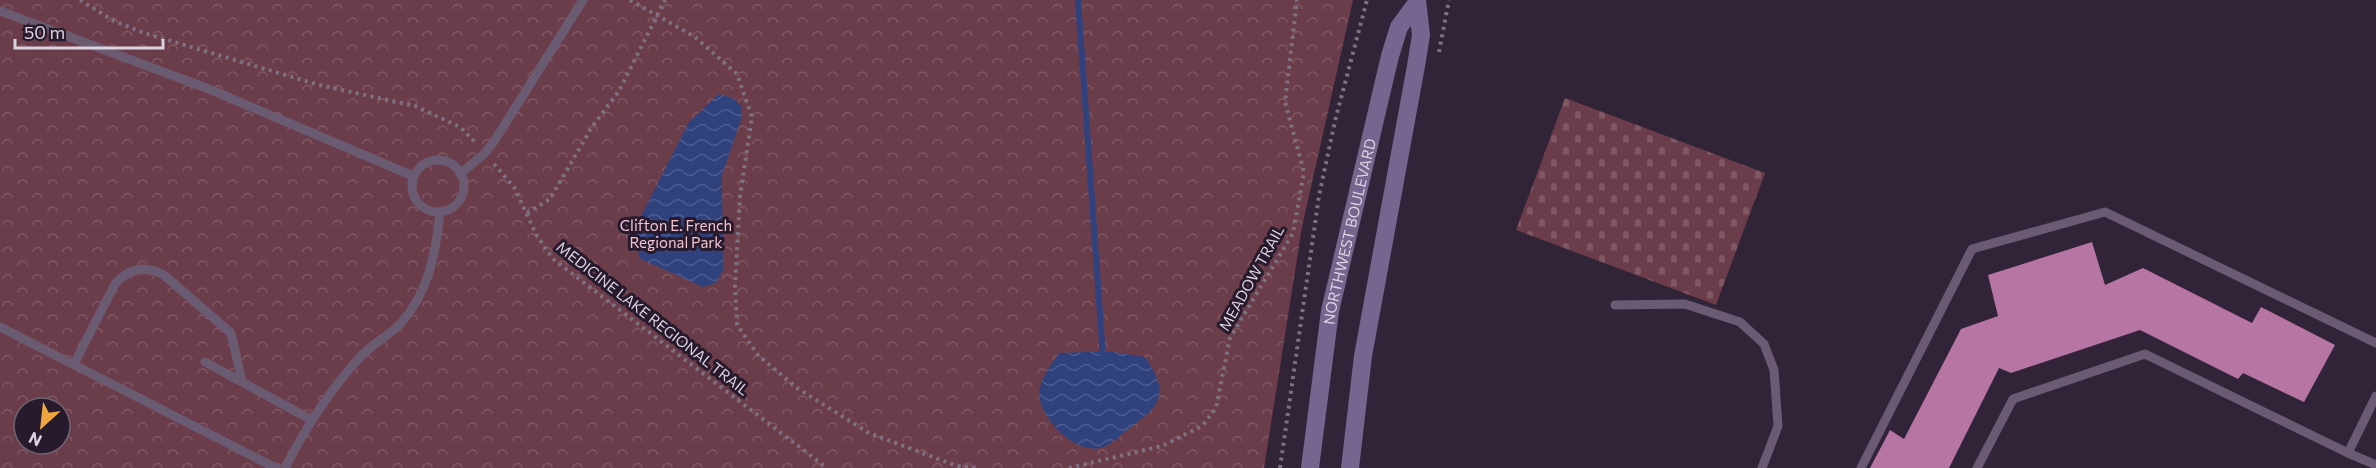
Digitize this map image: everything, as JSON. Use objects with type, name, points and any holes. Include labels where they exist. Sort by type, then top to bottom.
[{"type":"main road","name":"NORTHWEST BOULEVARD","points":[[1310,468],[1330,311],[1341,257],[1390,56],[1399,27],[1417,2]]},
{"type":"main road","name":"NORTHWEST BOULEVARD","points":[[1350,468],[1363,356],[1418,56],[1421,35],[1417,2]]},
{"type":"lane","points":[[460,174],[485,153],[495,140],[583,0]]},
{"type":"lane","points":[[0,11],[209,89],[413,176]]},
{"type":"lane","points":[[439,160],[455,167],[460,174],[464,189],[461,197],[450,209],[440,212],[426,210],[419,204],[412,188],[413,176],[422,165],[439,160]]},
{"type":"lane","points":[[285,468],[310,419],[363,354],[401,323],[424,288],[436,250],[440,212]]},
{"type":"lane","points":[[1861,468],[1972,249],[2105,212],[2376,343]]},
{"type":"lane","points":[[74,364],[115,284],[124,273],[137,269],[153,269],[164,275],[231,333],[242,381]]},
{"type":"lane","points":[[1615,305],[1685,304],[1740,322],[1764,344],[1774,370],[1778,426],[1762,468]]},
{"type":"lane","points":[[0,327],[276,468]]},
{"type":"lane","points":[[1977,468],[2013,399],[2145,354],[2376,465]]},
{"type":"lane","points":[[205,362],[310,419]]},
{"type":"lane","points":[[2348,453],[2376,396]]},
{"type":"path","points":[[80,0],[114,21],[144,33],[319,85],[415,106],[460,128],[479,145]]},
{"type":"path","points":[[630,0],[695,37],[736,74],[752,117],[740,196],[735,286],[737,325],[758,355],[797,388],[869,433],[957,466],[976,468]]},
{"type":"path","points":[[527,213],[550,199],[592,127],[619,91],[665,0]]},
{"type":"path","name":"MEADOW TRAIL","points":[[1069,468],[1162,446],[1202,426],[1216,408],[1230,338],[1293,233],[1304,172],[1285,102],[1292,21],[1297,0]]},
{"type":"path","points":[[1280,468],[1319,196],[1335,121],[1367,0]]},
{"type":"path","name":"MEDICINE LAKE REGIONAL TRAIL","points":[[492,162],[514,187],[543,247],[554,260],[828,468]]},
{"type":"green space","name":"Clifton E. French Regional Park","points":[[0,0],[1353,0],[1302,227],[1264,468],[0,468]]},
{"type":"green space","points":[[1565,98],[1765,173],[1716,305],[1516,230]]},
{"type":"water","points":[[719,94],[735,99],[741,106],[742,117],[722,175],[723,270],[716,283],[703,287],[639,258],[636,226],[689,122]]},
{"type":"water","points":[[1108,351],[1145,357],[1158,380],[1159,397],[1141,420],[1110,444],[1093,449],[1072,441],[1062,434],[1046,414],[1039,394],[1041,383],[1059,353]]},
{"type":"building","points":[[2092,242],[2105,285],[2143,268],[2252,323],[2261,307],[2335,345],[2304,402],[2243,373],[2238,379],[2140,330],[2011,373],[1999,368],[1949,468],[1870,468],[1890,430],[1904,439],[1961,329],[1998,316],[1988,275]]},
{"type":"waterway","points":[[1078,0],[1103,357]]}]
